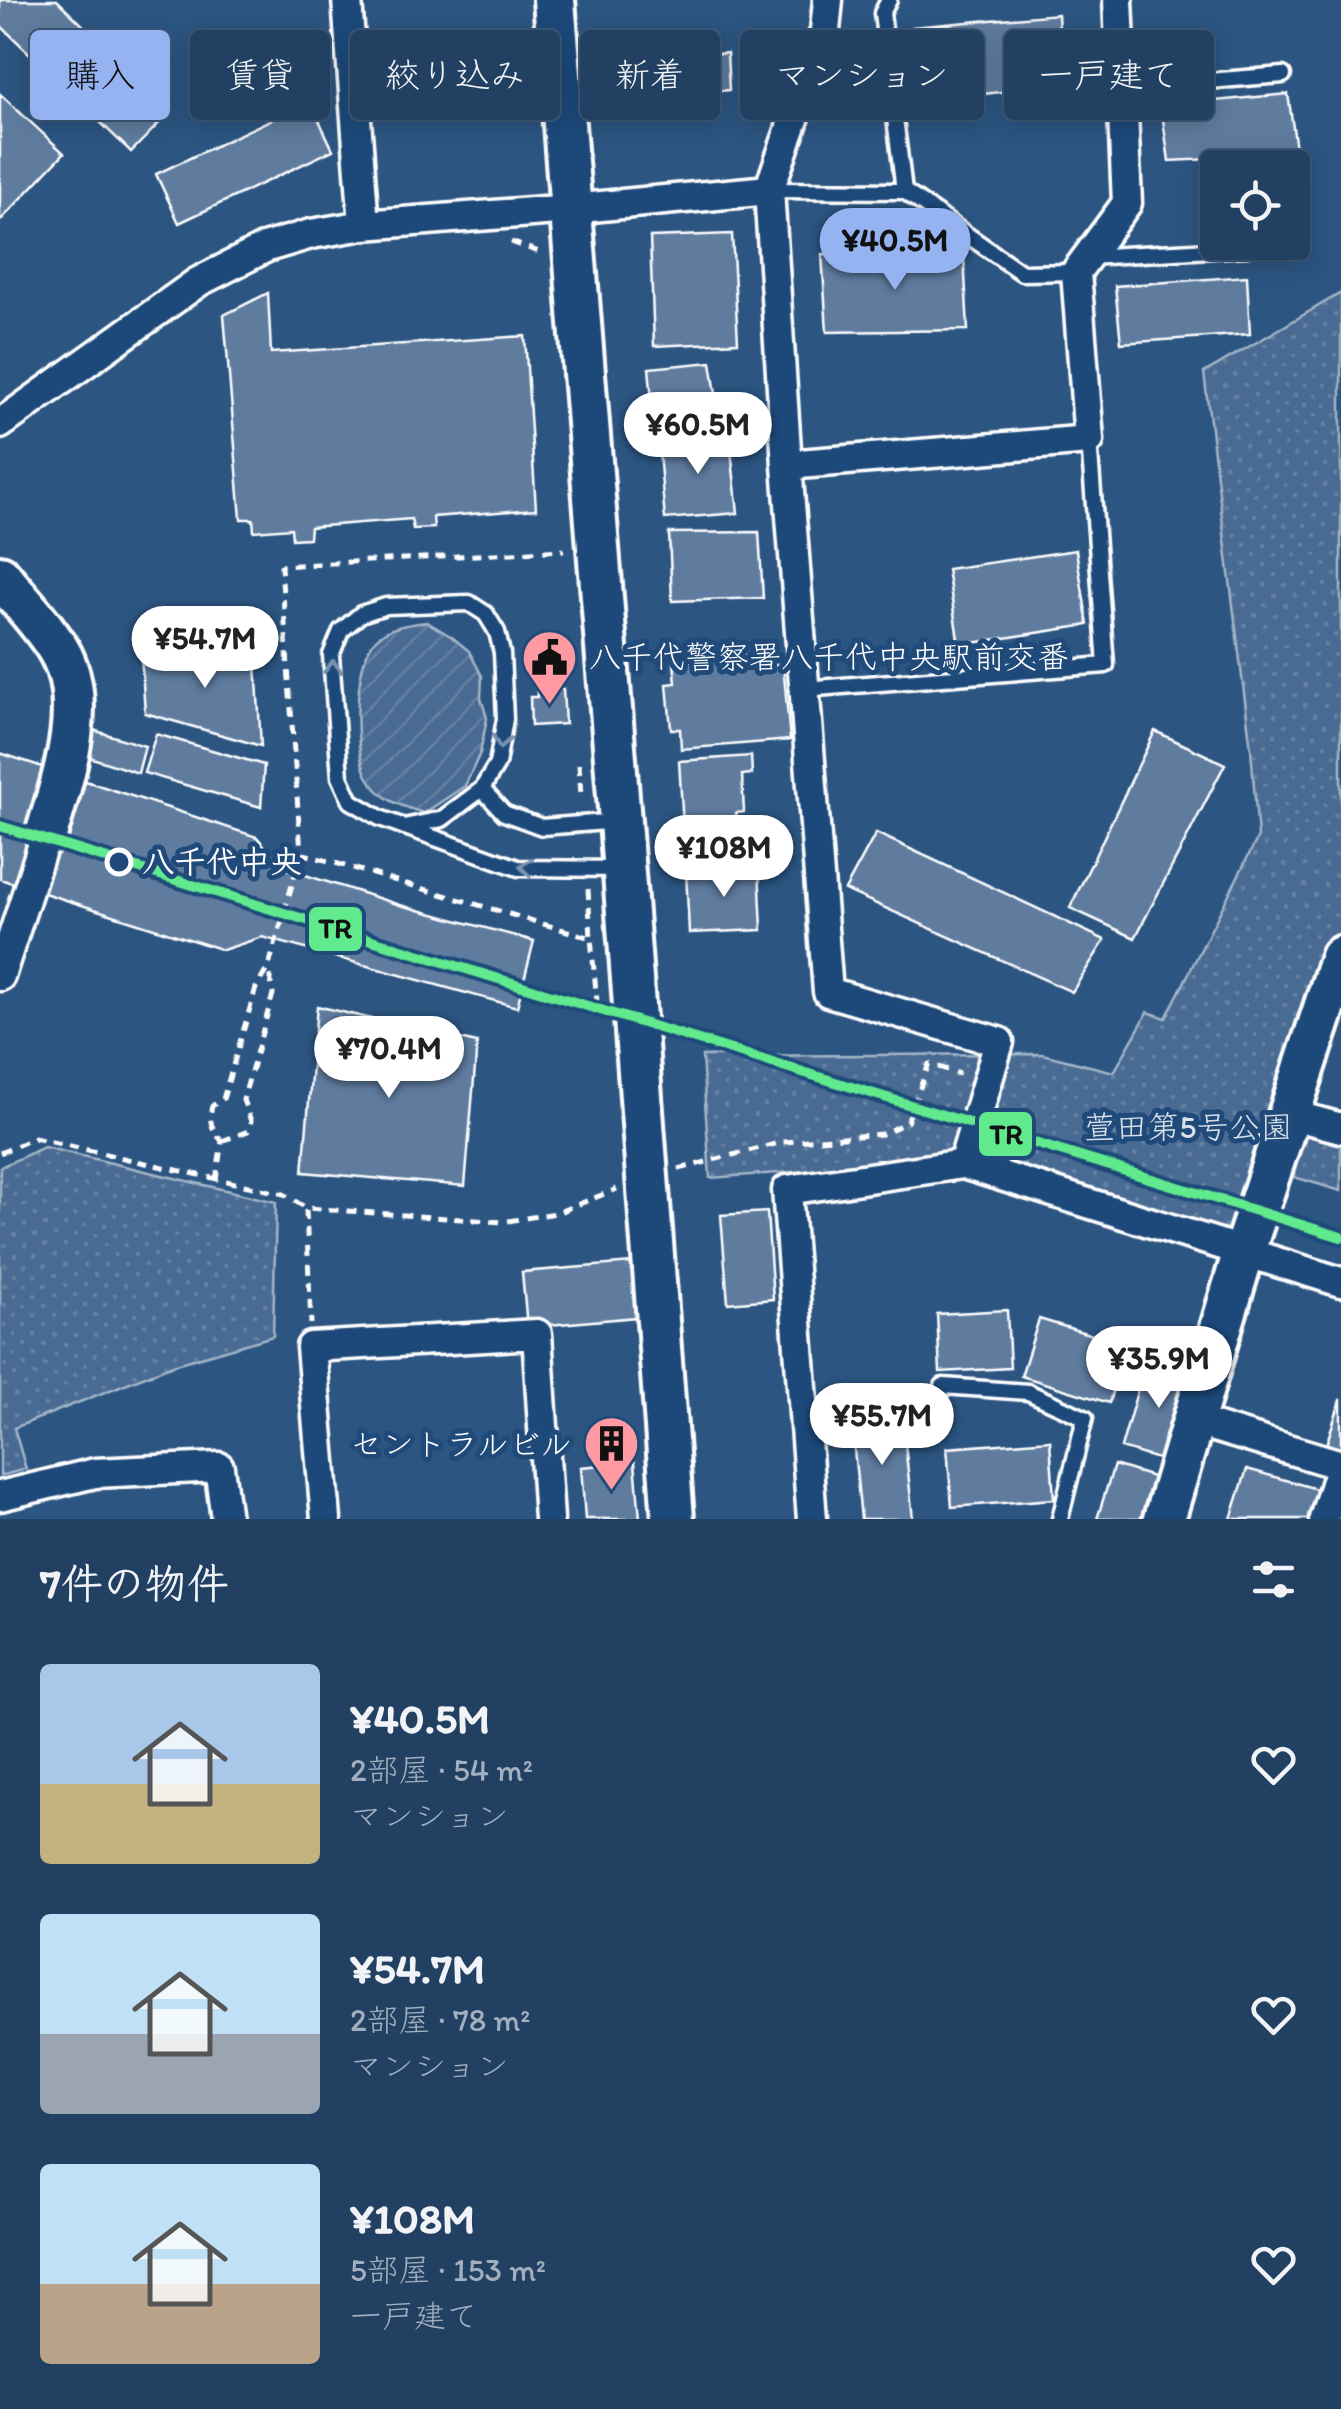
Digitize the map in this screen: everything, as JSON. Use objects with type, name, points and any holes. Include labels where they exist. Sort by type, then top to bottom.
[{"type":"street","points":[[347,0],[364,225]]},
{"type":"street","points":[[554,0],[672,1519]]},
{"type":"street","points":[[828,0],[824,31],[770,190],[828,992],[999,1042],[963,1164]]},
{"type":"street","points":[[1118,0],[1119,30]]},
{"type":"street","points":[[787,465],[1089,440],[1081,264],[1126,203],[1123,120]]},
{"type":"street","points":[[0,424],[198,282],[267,247],[364,225],[770,190]]},
{"type":"street","points":[[0,576],[60,652],[72,690],[72,746],[0,976]]},
{"type":"street","points":[[1164,1519],[1244,1251],[1341,957]]},
{"type":"street","points":[[1289,1114],[1341,1128]]},
{"type":"street","points":[[812,1519],[787,1190],[963,1164],[1341,1282]]},
{"type":"street","points":[[326,1519],[312,1347],[536,1334],[549,1519]]},
{"type":"street","points":[[1194,1421],[1341,1465],[1324,1519]]},
{"type":"street","points":[[0,1496],[95,1473],[219,1467],[226,1519]]},
{"type":"lane","points":[[890,0],[882,12],[904,190]]},
{"type":"lane","points":[[1214,80],[1283,74]]},
{"type":"lane","points":[[770,190],[904,190],[1022,273],[1200,253]]},
{"type":"lane","points":[[804,689],[1106,665],[1089,440]]},
{"type":"lane","points":[[402,827],[442,820],[482,789],[498,764],[505,719],[502,654],[497,632],[486,614],[469,603],[386,606],[361,614],[341,631],[331,654],[340,777],[351,801],[402,827],[518,868],[623,869]]},
{"type":"lane","points":[[482,789],[504,813],[542,827],[620,821]]},
{"type":"lane","points":[[943,1386],[1028,1392],[1086,1418],[1060,1519]]},
{"type":"path","points":[[222,1141],[213,1131],[212,1106],[223,1099],[256,988],[269,966],[301,853],[281,566],[566,550]]},
{"type":"path","points":[[579,762],[581,796]]},
{"type":"path","points":[[301,853],[591,938]]},
{"type":"path","points":[[588,889],[598,1015]]},
{"type":"path","points":[[270,902],[286,907]]},
{"type":"path","points":[[222,1141],[248,1131],[252,1121],[243,1100],[273,994],[269,966]]},
{"type":"path","points":[[671,1172],[783,1142],[882,1134],[907,1122],[929,1064],[987,1083]]},
{"type":"path","points":[[0,1154],[34,1138],[284,1194],[306,1208],[502,1222],[556,1213],[603,1193]]},
{"type":"path","points":[[216,1180],[222,1141]]},
{"type":"path","points":[[306,1208],[312,1347]]},
{"type":"green space","name":"萱田第5号公園","points":[[1341,293],[1341,933],[1270,1172],[1239,1242],[994,1157],[710,1178],[702,1056],[1042,1054],[1114,1072],[1148,1012],[1166,1018],[1258,837],[1251,749],[1204,373]]},
{"type":"green space","points":[[427,622],[469,651],[482,676],[481,698],[487,718],[480,753],[465,786],[424,813],[384,796],[367,776],[359,747],[358,706],[363,666],[376,639],[393,628]]},
{"type":"green space","points":[[1292,1120],[1341,1133],[1341,1191],[1274,1171]]},
{"type":"green space","points":[[44,1147],[276,1202],[273,1336],[173,1365],[14,1428],[26,1469],[0,1476],[0,1167]]},
{"type":"building","points":[[0,0],[57,0],[88,30],[30,30],[30,54],[0,25]]},
{"type":"building","points":[[1058,14],[1059,30],[1004,30],[1004,92],[984,94],[984,30],[913,27]]},
{"type":"building","points":[[727,53],[729,90],[720,91],[720,54]]},
{"type":"building","points":[[0,94],[64,153],[0,221]]},
{"type":"building","points":[[1288,94],[1296,150],[1200,150],[1200,160],[1169,161],[1163,120],[1214,120],[1214,101]]},
{"type":"building","points":[[98,120],[162,120],[131,152]]},
{"type":"building","points":[[270,120],[319,120],[333,150],[179,223],[156,174]]},
{"type":"building","points":[[732,234],[738,342],[654,346],[650,237]]},
{"type":"building","points":[[822,254],[964,256],[968,330],[827,332]]},
{"type":"building","points":[[1247,276],[1250,334],[1121,343],[1115,286]]},
{"type":"building","points":[[268,293],[271,353],[525,336],[536,509],[433,517],[434,528],[413,529],[411,519],[310,527],[309,538],[292,539],[291,528],[254,531],[253,519],[241,519],[224,315]]},
{"type":"building","points":[[711,362],[721,426],[655,432],[649,368]]},
{"type":"building","points":[[729,432],[738,513],[665,519],[658,442]]},
{"type":"building","points":[[759,532],[763,598],[672,601],[669,533]]},
{"type":"building","points":[[1076,550],[1088,625],[959,645],[947,569]]},
{"type":"building","points":[[255,647],[261,746],[145,713],[141,654]]},
{"type":"building","points":[[746,655],[747,667],[783,664],[790,740],[681,749],[680,729],[671,729],[667,684],[676,683],[674,662]]},
{"type":"building","points":[[563,689],[565,724],[531,726],[530,697],[537,697],[537,691]]},
{"type":"building","points":[[93,730],[145,746],[138,773],[86,756]]},
{"type":"building","points":[[1155,731],[1225,764],[1135,938],[1070,908]]},
{"type":"building","points":[[156,734],[264,765],[261,807],[144,773]]},
{"type":"building","name":"八千代中央","points":[[0,753],[257,837],[283,868],[534,941],[517,1007],[262,937],[223,950],[0,879]]},
{"type":"building","points":[[751,756],[752,774],[742,775],[744,812],[736,813],[739,855],[685,859],[679,761]]},
{"type":"building","points":[[876,833],[1105,940],[1072,992],[845,890]]},
{"type":"building","points":[[759,868],[762,930],[689,933],[686,871]]},
{"type":"building","points":[[317,1006],[397,1025],[396,1017],[419,1021],[419,1030],[477,1043],[465,1186],[303,1172]]},
{"type":"building","points":[[767,1212],[773,1299],[728,1303],[721,1215]]},
{"type":"building","points":[[632,1263],[636,1317],[527,1327],[522,1272]]},
{"type":"building","points":[[1007,1310],[1010,1368],[940,1372],[937,1314]]},
{"type":"building","points":[[1039,1319],[1126,1345],[1109,1403],[1021,1376]]},
{"type":"building","points":[[1146,1360],[1197,1374],[1171,1463],[1121,1448]]},
{"type":"building","points":[[1341,1399],[1341,1450],[1326,1445]]},
{"type":"building","points":[[902,1415],[913,1519],[861,1519],[851,1420]]},
{"type":"building","points":[[1050,1440],[1054,1499],[952,1507],[947,1448]]},
{"type":"building","name":"セントラルビル","points":[[635,1462],[640,1519],[585,1519],[581,1467]]},
{"type":"building","points":[[1114,1465],[1166,1481],[1155,1519],[1097,1519]]},
{"type":"building","points":[[1247,1469],[1317,1489],[1309,1519],[1231,1519]]},
{"type":"transit line","name":"TR","points":[[0,826],[1341,1237]]},
{"type":"place","name":"八千代警察署八千代中央駅前交番","points":[[550,706]]},
{"type":"place","name":"八千代中央","points":[[119,862]]},
{"type":"place","name":"セントラルビル","points":[[611,1493]]}]
